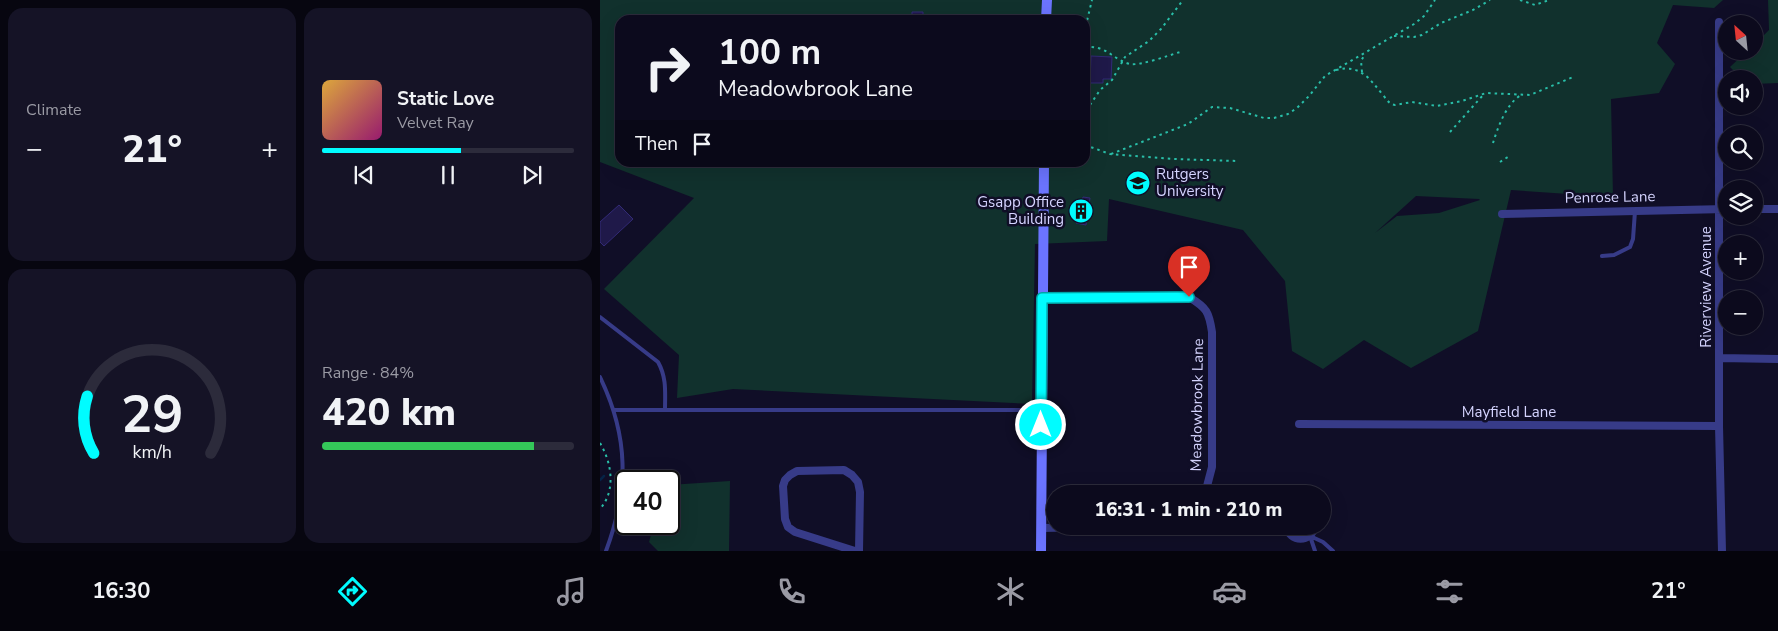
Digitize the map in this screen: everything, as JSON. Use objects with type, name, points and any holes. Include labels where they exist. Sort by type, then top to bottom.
[{"type":"street","points":[[1046,15],[1047,0]]},
{"type":"street","name":"Riverview Avenue","points":[[1720,60],[1722,180]]},
{"type":"street","points":[[1041,551],[1044,167]]},
{"type":"street","points":[[1763,209],[1778,208]]},
{"type":"street","name":"Penrose Lane","points":[[1502,214],[1718,209]]},
{"type":"street","name":"Riverview Avenue","points":[[1722,551],[1719,426],[1723,225]]},
{"type":"street","name":"Meadowbrook Lane","points":[[1042,298],[1189,297],[1200,304],[1210,316],[1212,332],[1212,467],[1207,485]]},
{"type":"street","points":[[1720,358],[1778,359]]},
{"type":"street","name":"Mayfield Lane","points":[[1299,424],[1719,426]]},
{"type":"street","points":[[855,551],[796,532],[788,527],[785,519],[782,486],[790,475],[797,471],[844,470],[852,474],[858,482],[860,492],[859,551]]},
{"type":"street","points":[[1041,528],[1046,528]]},
{"type":"street","points":[[1291,535],[1296,539],[1310,536]]},
{"type":"lane","points":[[1602,256],[1614,255],[1630,247],[1633,239],[1635,211]]},
{"type":"lane","points":[[600,317],[658,362],[663,371],[665,382],[665,410]]},
{"type":"lane","points":[[600,377],[614,410],[622,450],[623,484],[616,519],[606,551]]},
{"type":"lane","points":[[614,410],[1041,410]]},
{"type":"lane","points":[[1310,536],[1315,551]]},
{"type":"lane","points":[[1310,536],[1323,542],[1333,551]]},
{"type":"path","points":[[1088,15],[1092,0]]},
{"type":"path","points":[[1090,105],[1100,90],[1112,80],[1122,60],[1149,41],[1162,29],[1184,0]]},
{"type":"path","points":[[1111,154],[1188,124],[1212,107],[1230,108],[1264,118],[1274,118],[1288,114],[1309,96],[1325,76],[1394,36],[1424,16],[1435,0]]},
{"type":"path","points":[[1394,36],[1414,37],[1422,35],[1490,0]]},
{"type":"path","points":[[1520,0],[1535,5],[1550,0]]},
{"type":"path","points":[[1090,47],[1109,52],[1130,64],[1180,52]]},
{"type":"path","points":[[1362,72],[1360,61],[1366,52]]},
{"type":"path","points":[[1334,70],[1353,68],[1362,72],[1388,101],[1395,105],[1412,102],[1437,106],[1462,101],[1486,93],[1530,95],[1573,77]]},
{"type":"path","points":[[1450,132],[1486,93]]},
{"type":"path","points":[[1492,143],[1515,98],[1521,95]]},
{"type":"path","points":[[1090,147],[1111,154],[1173,159],[1238,161]]},
{"type":"path","points":[[1500,162],[1512,155]]},
{"type":"path","points":[[600,443],[606,453],[611,477],[609,494],[600,509]]},
{"type":"green space","name":"Rutgers University","points":[[600,0],[1723,0],[1714,8],[1673,5],[1657,43],[1675,64],[1659,93],[1611,99],[1613,197],[1511,190],[1478,331],[1411,368],[1364,340],[1323,369],[1292,351],[1285,281],[1243,230],[1109,199],[1107,241],[1035,244],[1032,404],[733,389],[677,398],[679,355],[604,289],[694,198],[600,162]],"holes":[[[1416,196],[1479,199],[1439,213],[1397,216],[1375,233]]]},
{"type":"green space","points":[[1768,0],[1778,0],[1778,83],[1763,84],[1763,70],[1733,70],[1730,67],[1737,60],[1763,60],[1763,36],[1769,30]]},
{"type":"green space","points":[[730,481],[729,551],[658,551],[649,542],[651,535],[680,535],[680,484]]},
{"type":"building","points":[[912,12],[923,12],[923,15],[912,15]]},
{"type":"building","points":[[1091,56],[1112,57],[1111,79],[1103,79],[1103,83],[1090,83]]},
{"type":"building","name":"Gsapp Office Building","points":[[1083,197],[1090,198],[1086,225],[1076,223],[1077,215],[1074,214],[1076,200],[1082,201]]},
{"type":"building","points":[[619,205],[633,219],[604,246],[600,242],[600,222]]},
{"type":"waterway","points":[[600,480],[604,476]]},
{"type":"place","name":"Rutgers University","points":[[1138,183]]},
{"type":"place","name":"Gsapp Office Building","points":[[1081,211]]},
{"type":"route","points":[[1041,425],[1042,298],[1189,297]]}]
